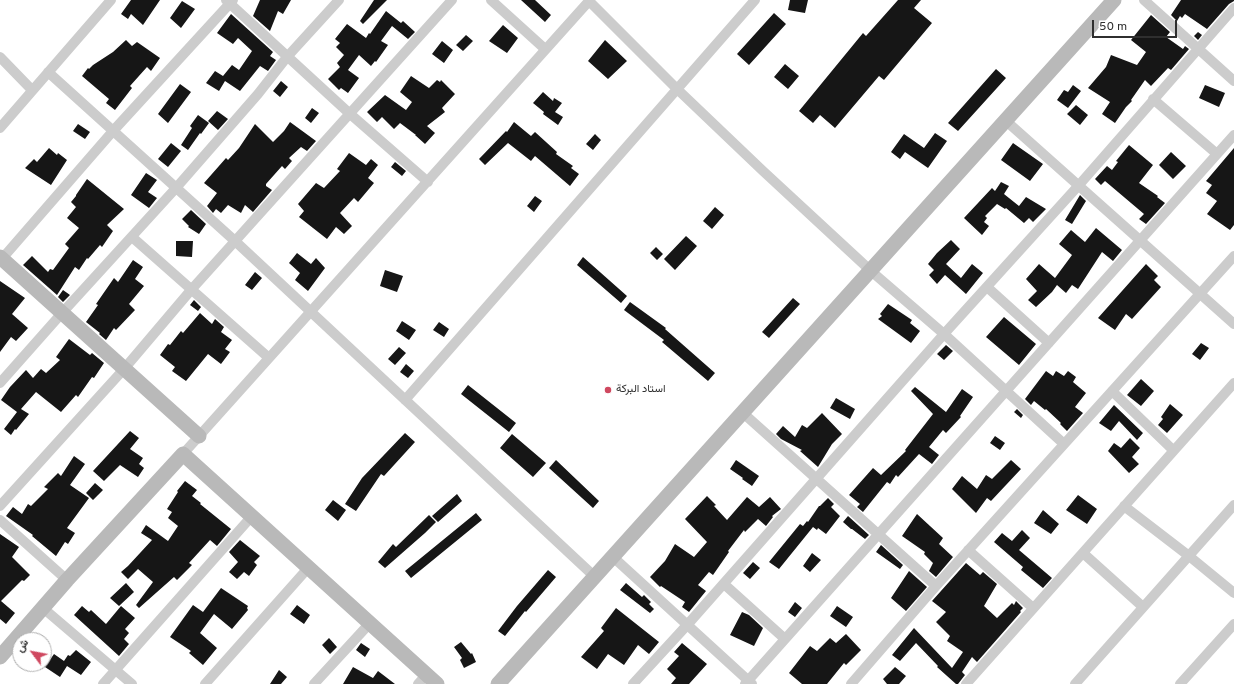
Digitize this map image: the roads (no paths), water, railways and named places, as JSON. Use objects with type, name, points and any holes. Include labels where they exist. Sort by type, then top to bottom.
[{"type":"street","points":[[0,128],[111,0]]},
{"type":"street","points":[[0,383],[176,188],[258,94],[287,57],[339,0]]},
{"type":"street","points":[[0,506],[124,369],[191,290],[349,113],[452,0]]},
{"type":"street","points":[[491,0],[545,49]]},
{"type":"street","points":[[405,400],[676,88],[755,0]]},
{"type":"street","points":[[498,684],[1114,0]]},
{"type":"street","points":[[1144,0],[1234,81]]},
{"type":"street","points":[[199,436],[1,259],[113,131],[230,1],[287,57],[428,182]]},
{"type":"street","points":[[0,657],[311,313],[545,49],[590,1],[676,88],[871,271],[944,334],[1064,444]]},
{"type":"street","points":[[633,684],[724,584],[944,334],[1079,185],[1234,8]]},
{"type":"street","points":[[0,57],[32,90]]},
{"type":"street","points":[[48,72],[235,242],[595,577]]},
{"type":"street","points":[[1153,99],[1217,154]]},
{"type":"street","points":[[1005,120],[1234,324]]},
{"type":"street","points":[[614,556],[749,683],[786,639],[1234,135]]},
{"type":"street","points":[[132,237],[269,358]]},
{"type":"street","points":[[851,684],[968,550],[1234,256]]},
{"type":"street","points":[[987,287],[1049,343]]},
{"type":"street","points":[[966,684],[1234,383]]},
{"type":"street","points":[[1112,392],[1174,450]]},
{"type":"street","points":[[743,413],[936,586]]},
{"type":"street","points":[[183,454],[309,567],[370,624],[427,681]]},
{"type":"street","points":[[1124,506],[1234,593]]},
{"type":"street","points":[[1075,684],[1234,506]]},
{"type":"street","points":[[103,684],[252,516]]},
{"type":"street","points":[[0,520],[68,580]]},
{"type":"street","points":[[968,550],[1033,608]]},
{"type":"street","points":[[1083,553],[1144,607]]},
{"type":"street","points":[[205,684],[309,567]]},
{"type":"street","points":[[724,584],[786,639]]},
{"type":"street","points":[[43,608],[132,684]]},
{"type":"street","points":[[314,684],[370,624]]},
{"type":"street","points":[[1180,684],[1234,624]]},
{"type":"place","name":"استاد البركة","points":[[608,390]]}]
